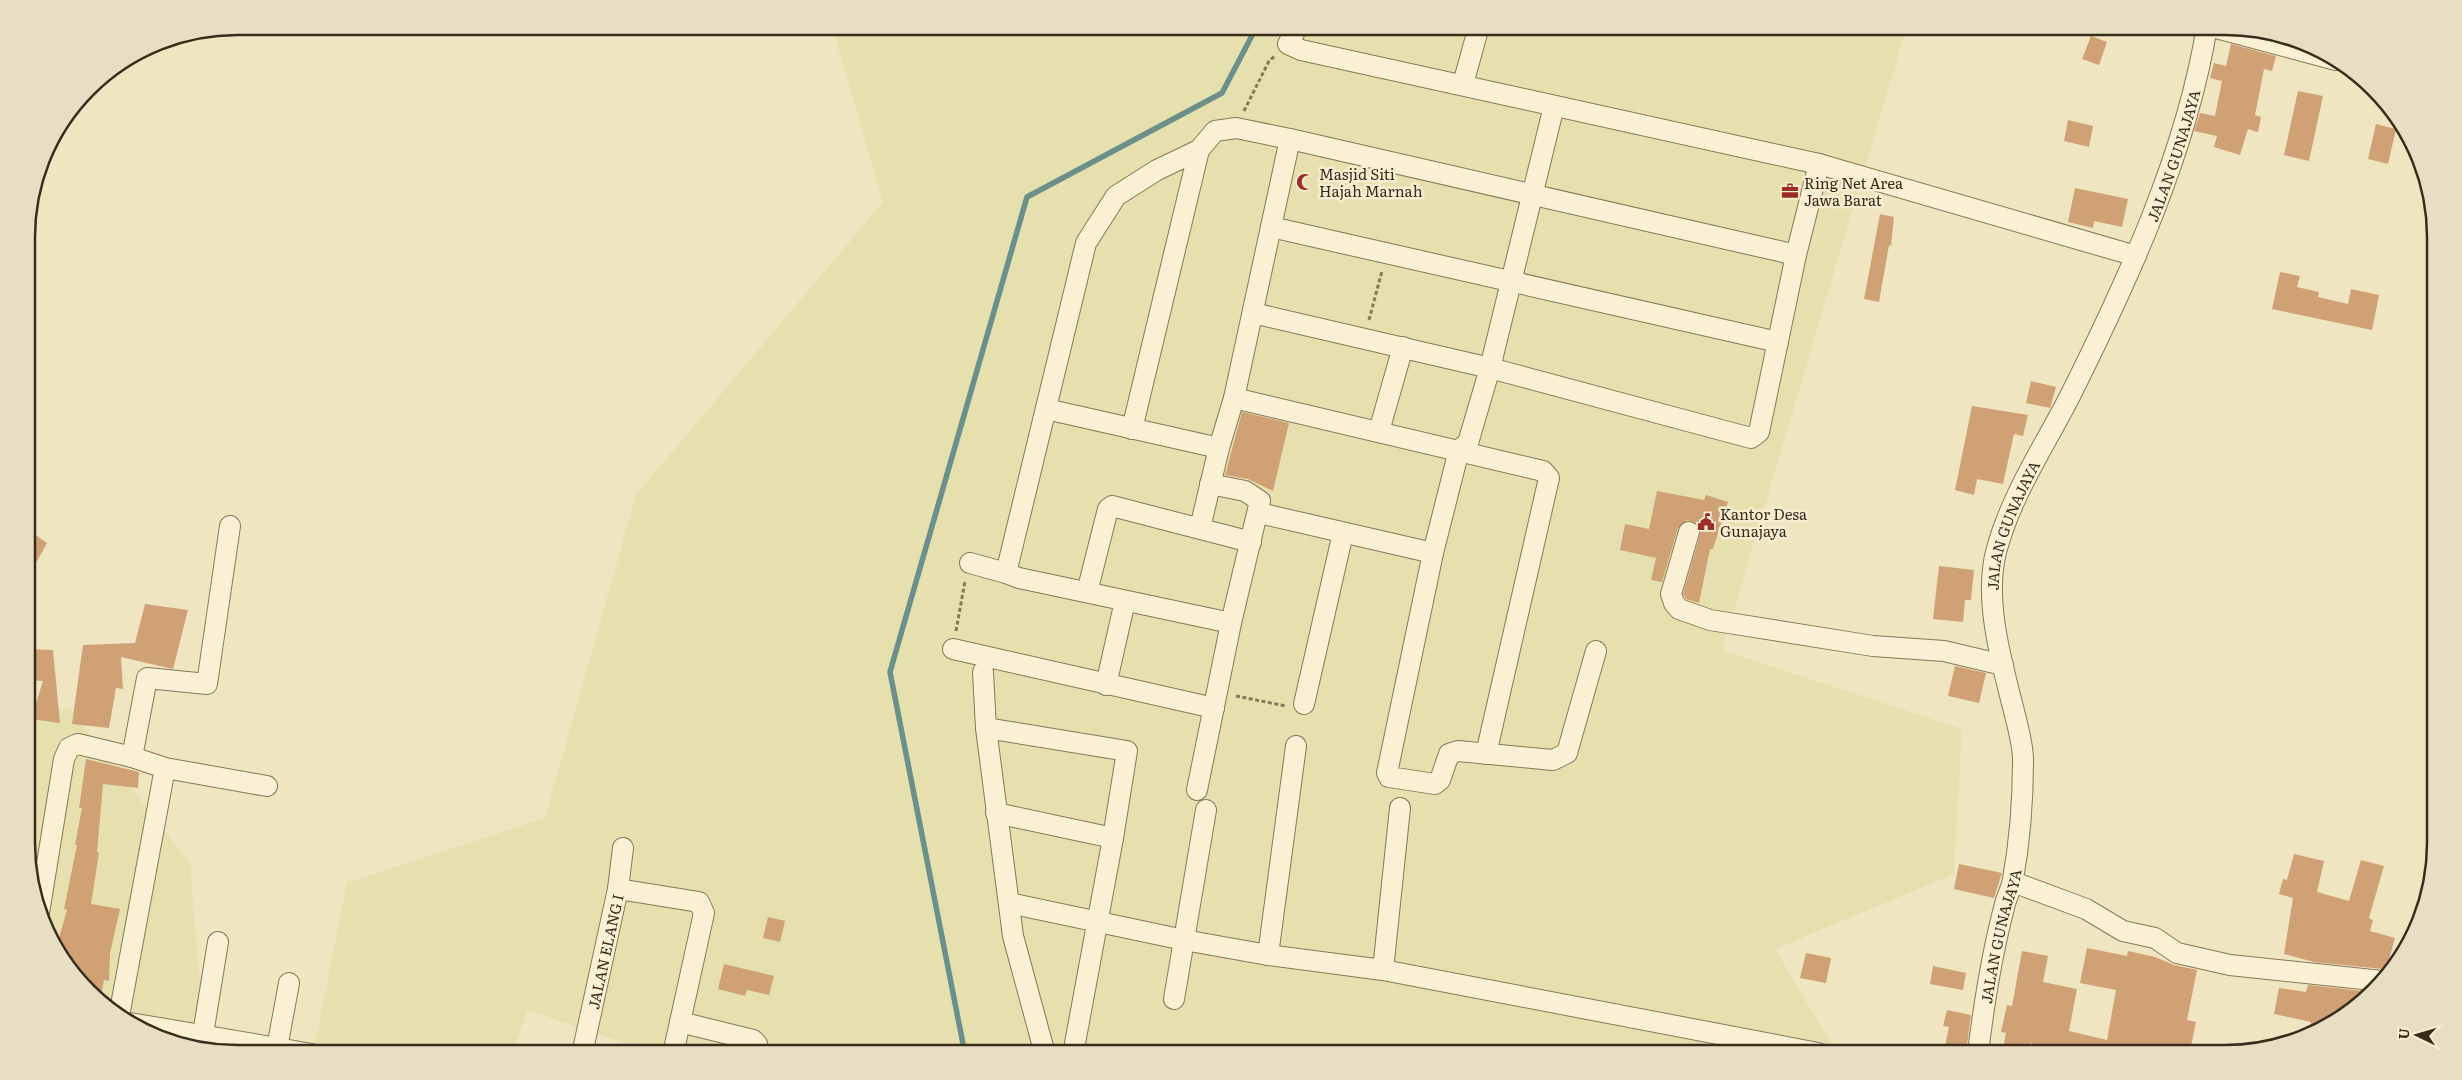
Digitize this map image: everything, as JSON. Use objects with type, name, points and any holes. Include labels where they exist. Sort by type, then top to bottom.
[{"type":"street","points":[[1293,35],[1288,44],[1312,53],[1463,84],[1554,106],[1819,164],[2136,256]]},
{"type":"street","points":[[1463,84],[1477,35]]},
{"type":"street","name":"JALAN GUNAJAYA","points":[[1979,1045],[1986,994],[2005,903],[2013,882],[2022,803],[2023,756],[1995,624],[1993,591],[1996,553],[2026,475],[2069,397],[2136,256],[2178,142],[2200,71],[2206,35]]},
{"type":"street","points":[[2247,36],[2306,52]]},
{"type":"street","points":[[1554,106],[1530,196],[1490,368],[1468,443],[1458,450],[1387,772],[1389,777],[1435,784],[1440,780],[1449,754],[1458,751],[1553,760],[1567,753],[1596,651]]},
{"type":"street","points":[[1006,573],[1086,243],[1116,196],[1157,170],[1199,150],[1215,131],[1236,128],[1796,255]]},
{"type":"street","points":[[1200,528],[1218,448],[1234,398],[1290,140]]},
{"type":"street","points":[[1132,429],[1199,150]]},
{"type":"street","points":[[1253,312],[1490,368],[1751,438],[1759,432],[1796,255],[1819,164]]},
{"type":"street","points":[[1270,227],[1778,342]]},
{"type":"street","points":[[1379,431],[1403,347]]},
{"type":"street","points":[[1234,398],[1543,471],[1549,478],[1486,754]]},
{"type":"street","points":[[1046,409],[1218,448]]},
{"type":"street","points":[[1197,790],[1231,623],[1259,513],[1260,501],[1245,491],[1210,484]]},
{"type":"street","points":[[1087,592],[1108,509],[1112,506],[1251,542]]},
{"type":"street","points":[[1259,513],[1434,553]]},
{"type":"street","points":[[132,757],[147,678],[207,684],[230,526]]},
{"type":"street","points":[[1689,532],[1672,594],[1674,603],[1679,609],[1710,620],[1873,646],[1944,651],[2003,666]]},
{"type":"street","points":[[1304,704],[1343,533]]},
{"type":"street","points":[[970,563],[1019,578],[1231,623]]},
{"type":"street","points":[[1106,686],[1125,601]]},
{"type":"street","points":[[953,649],[1106,686],[1216,700]]},
{"type":"street","points":[[984,672],[986,728],[1013,936],[1043,1045]]},
{"type":"street","points":[[986,728],[1127,751],[1098,923],[1075,1045]]},
{"type":"street","points":[[42,895],[64,759],[69,748],[78,744],[132,757],[165,768],[267,786]]},
{"type":"street","points":[[1268,955],[1296,746]]},
{"type":"street","points":[[121,1008],[165,768]]},
{"type":"street","points":[[1383,970],[1400,808]]},
{"type":"street","points":[[1174,999],[1206,810]]},
{"type":"street","points":[[996,813],[1113,838]]},
{"type":"street","name":"JALAN ELANG I","points":[[584,1045],[618,890],[623,848]]},
{"type":"street","points":[[2013,882],[2086,909],[2123,931],[2155,938],[2177,953],[2230,965],[2373,980]]},
{"type":"street","points":[[618,890],[699,902],[703,907],[704,913],[675,1045]]},
{"type":"street","points":[[1009,903],[1184,940],[1268,955],[1383,970],[1776,1045]]},
{"type":"street","points":[[203,1034],[218,942]]},
{"type":"street","points":[[278,1045],[289,983]]},
{"type":"street","points":[[680,1022],[753,1040],[757,1045]]},
{"type":"street","points":[[153,1026],[261,1045]]},
{"type":"path","points":[[1236,128],[1269,61],[1288,44]]},
{"type":"path","points":[[1364,338],[1387,253]]},
{"type":"path","points":[[953,649],[970,563]]},
{"type":"path","points":[[1216,700],[1295,708],[1304,704]]},
{"type":"shaded area","points":[[835,35],[1904,35],[1722,650],[1962,729],[1954,874],[1775,949],[1832,1045],[630,1045],[528,1010],[515,1045],[315,1045],[347,883],[545,818],[636,495],[883,202]]},
{"type":"shaded area","points":[[69,707],[190,864],[205,1042],[160,1030],[125,1011],[94,986],[62,944],[50,920],[42,895],[35,856],[35,718]]},
{"type":"building","points":[[2091,36],[2107,42],[2099,65],[2082,59]]},
{"type":"building","points":[[2231,44],[2276,56],[2272,71],[2264,69],[2255,115],[2261,117],[2258,132],[2248,129],[2240,155],[2214,147],[2217,136],[2194,131],[2200,113],[2215,116],[2222,81],[2210,78],[2214,63],[2226,66]]},
{"type":"building","points":[[2298,91],[2323,96],[2309,161],[2284,155]]},
{"type":"building","points":[[2068,120],[2093,126],[2089,147],[2064,141]]},
{"type":"building","points":[[2376,124],[2395,129],[2388,164],[2368,159]]},
{"type":"building","points":[[2075,188],[2128,199],[2122,227],[2094,221],[2093,228],[2068,222]]},
{"type":"building","points":[[1880,214],[1894,217],[1891,246],[1889,245],[1879,302],[1864,299]]},
{"type":"building","points":[[2280,272],[2300,276],[2297,287],[2319,292],[2318,297],[2348,304],[2351,289],[2379,295],[2372,330],[2272,309]]},
{"type":"building","points":[[2031,381],[2056,387],[2050,408],[2026,403]]},
{"type":"building","points":[[1972,406],[2028,415],[2023,436],[2014,434],[2003,484],[1977,479],[1974,495],[1955,490]]},
{"type":"building","points":[[1242,412],[1289,423],[1273,491],[1248,479],[1225,475]]},
{"type":"building","points":[[1657,491],[1704,500],[1706,495],[1728,502],[1713,549],[1710,549],[1699,603],[1686,599],[1683,594],[1700,535],[1697,523],[1687,520],[1678,528],[1662,582],[1651,580],[1656,558],[1620,550],[1625,524],[1649,529]]},
{"type":"building","points":[[35,535],[47,543],[35,565]]},
{"type":"building","points":[[1939,566],[1974,570],[1971,600],[1965,600],[1963,622],[1933,619]]},
{"type":"building","points":[[145,604],[188,610],[173,669],[121,657],[123,689],[116,688],[109,728],[72,724],[83,645],[135,643]]},
{"type":"building","points":[[35,649],[53,650],[60,723],[35,720],[35,706],[43,681],[35,680]]},
{"type":"building","points":[[1955,666],[1986,673],[1979,703],[1948,696]]},
{"type":"building","points":[[86,759],[139,772],[138,788],[103,784],[97,852],[99,853],[91,904],[120,909],[110,953],[109,981],[104,980],[102,993],[77,966],[59,938],[67,910],[64,909],[77,845],[75,845],[82,808],[79,808]]},
{"type":"building","points":[[2294,854],[2324,861],[2317,892],[2349,901],[2361,860],[2384,866],[2369,918],[2373,920],[2370,931],[2395,938],[2390,959],[2383,969],[2314,962],[2284,954],[2293,898],[2279,894],[2283,879],[2287,880]]},
{"type":"building","points":[[1959,864],[2002,873],[1994,898],[1954,889]]},
{"type":"building","points":[[768,917],[785,921],[780,942],[763,938]]},
{"type":"building","points":[[2087,948],[2127,956],[2128,951],[2197,970],[2187,1020],[2196,1022],[2191,1045],[2039,1045],[2030,1043],[2029,1045],[2004,1045],[2006,1033],[2001,1032],[2007,1005],[2012,1006],[2022,951],[2048,956],[2043,982],[2077,989],[2069,1031],[2107,1040],[2116,990],[2080,983]]},
{"type":"building","points":[[1806,953],[1831,958],[1826,983],[1800,978]]},
{"type":"building","points":[[724,964],[774,976],[769,995],[747,990],[745,996],[718,989]]},
{"type":"building","points":[[1933,966],[1966,973],[1963,990],[1930,984]]},
{"type":"building","points":[[2308,985],[2362,991],[2337,1011],[2310,1026],[2311,1022],[2274,1014],[2279,988],[2306,992]]},
{"type":"building","points":[[1947,1010],[1971,1015],[1967,1045],[1945,1045],[1949,1027],[1943,1026]]},
{"type":"waterway","points":[[963,1045],[890,672],[1027,197],[1222,93],[1252,35]]},
{"type":"place","name":"Masjid Siti Hajah Marnah","points":[[1305,182]]},
{"type":"place","name":"Ring Net Area Jawa Barat","points":[[1790,191]]},
{"type":"place","name":"Kantor Desa Gunajaya","points":[[1706,522]]}]
